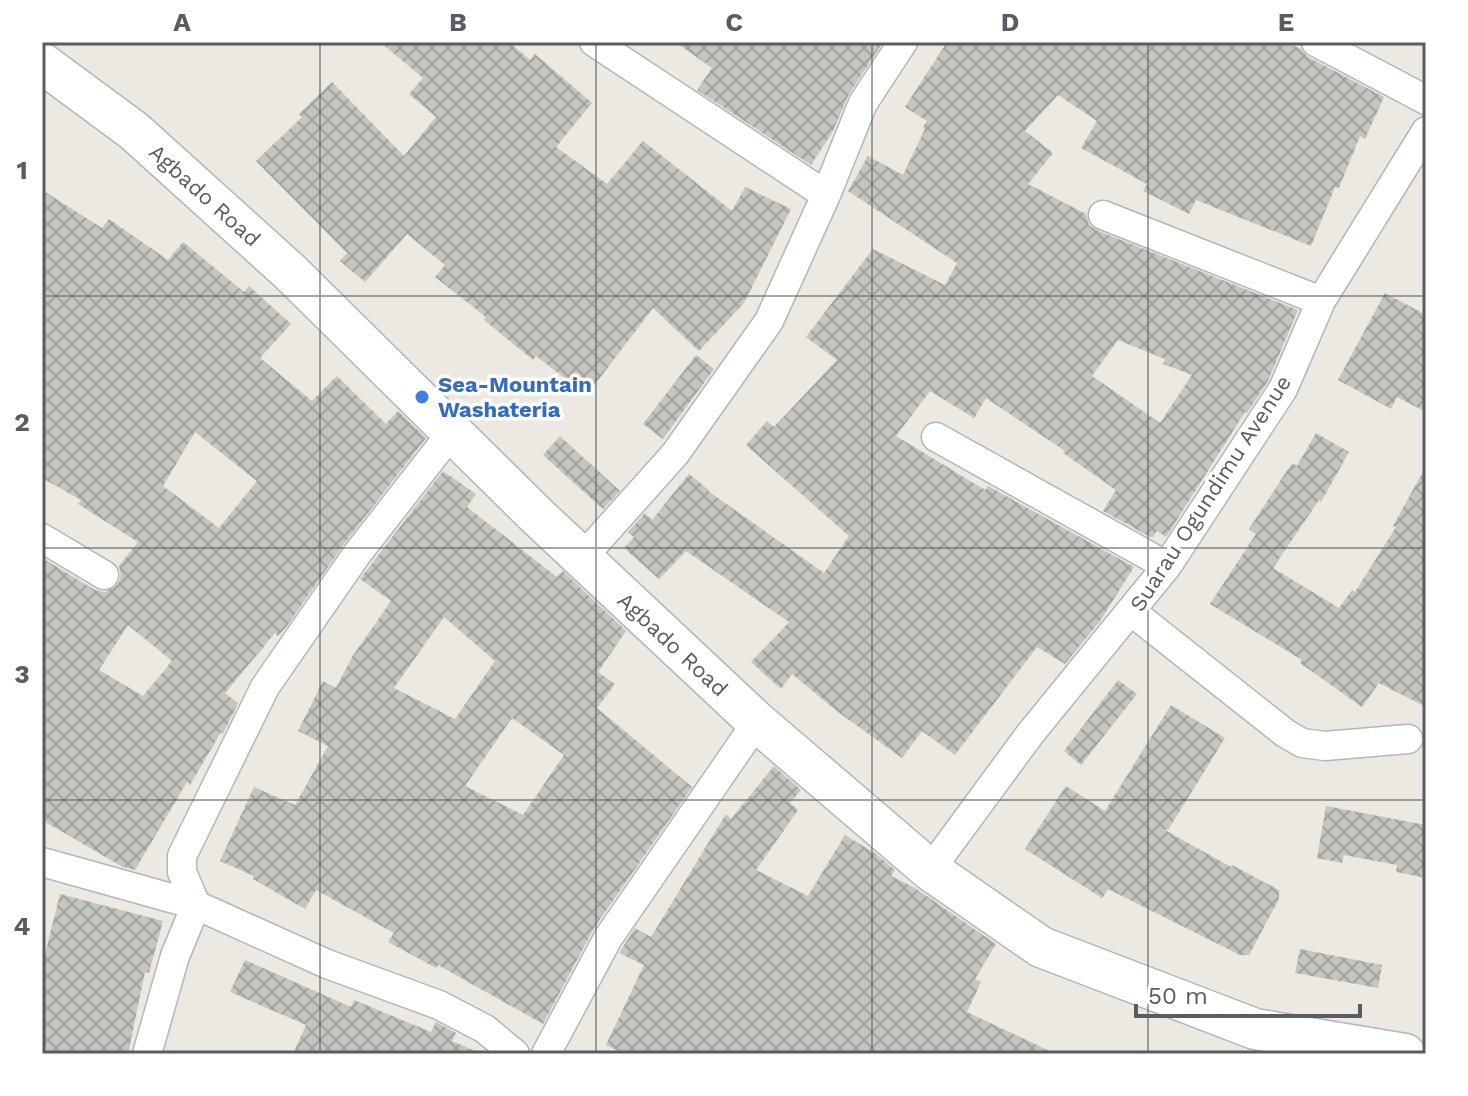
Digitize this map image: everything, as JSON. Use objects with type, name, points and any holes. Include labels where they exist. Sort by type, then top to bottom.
[{"type":"main road","name":"Agbado Road","points":[[42,63],[145,141],[290,272],[582,558],[757,722],[930,870],[1041,947],[1255,1029],[1405,1054]]},
{"type":"street","points":[[594,42],[826,195]]},
{"type":"street","points":[[582,558],[675,454],[769,321],[826,195],[863,103],[903,42]]},
{"type":"street","points":[[1316,42],[1426,100]]},
{"type":"street","name":"Suarau Ogundimu Avenue","points":[[930,870],[1030,734],[1167,566],[1283,389],[1321,301],[1426,131]]},
{"type":"street","points":[[1103,215],[1321,301]]},
{"type":"street","points":[[147,1054],[175,956],[196,905],[182,872],[182,856],[265,687],[357,554],[453,431]]},
{"type":"street","points":[[936,437],[1167,566]]},
{"type":"street","points":[[42,538],[104,575]]},
{"type":"street","points":[[1132,612],[1285,733],[1302,743],[1325,746],[1408,739]]},
{"type":"street","points":[[546,1054],[608,938],[757,722]]},
{"type":"street","points":[[42,862],[196,905],[327,964],[439,1005],[479,1042],[515,1054]]},
{"type":"building","points":[[380,42],[509,42],[530,60],[535,54],[592,103],[556,147],[607,184],[643,141],[732,211],[745,187],[791,209],[744,303],[699,351],[653,308],[587,395],[536,356],[533,360],[484,320],[486,317],[435,277],[445,265],[407,234],[365,282],[340,261],[347,253],[256,161],[302,117],[299,114],[332,82],[404,156],[436,117],[409,94],[423,78]]},
{"type":"building","points":[[675,42],[883,42],[849,94],[833,131],[811,165],[697,90],[712,68]]},
{"type":"building","points":[[947,42],[1285,42],[1384,97],[1365,139],[1360,136],[1339,188],[1335,187],[1311,246],[1196,200],[1189,214],[1143,191],[1147,184],[1081,148],[1097,121],[1058,95],[1025,131],[1053,153],[1028,184],[1086,214],[1089,225],[1096,230],[1298,310],[1268,381],[1166,537],[1157,531],[1152,538],[1103,511],[1116,490],[986,398],[974,418],[930,391],[896,436],[985,490],[988,486],[1134,567],[1100,621],[1065,664],[1037,647],[955,755],[922,731],[902,758],[792,674],[781,689],[751,662],[789,622],[686,551],[659,579],[624,548],[634,537],[628,532],[645,513],[652,520],[689,474],[708,491],[824,573],[849,536],[746,445],[767,421],[774,427],[837,360],[806,337],[873,249],[945,285],[957,263],[848,191],[868,156],[903,175],[927,121],[905,107]],"holes":[[[1118,340],[1165,359],[1163,364],[1192,375],[1160,423],[1092,376]]]},
{"type":"building","points":[[42,190],[102,228],[109,219],[168,260],[183,242],[244,292],[249,286],[291,324],[260,358],[312,401],[337,376],[386,424],[398,411],[426,438],[344,544],[287,626],[278,636],[275,633],[225,693],[238,703],[223,734],[221,732],[190,785],[187,782],[135,870],[121,866],[42,820],[42,558],[95,590],[105,592],[118,584],[121,576],[119,566],[138,542],[78,504],[81,500],[42,478]],"holes":[[[195,432],[257,481],[219,528],[163,486]],[[128,625],[172,661],[143,696],[99,670]]]},
{"type":"building","points":[[1385,293],[1426,315],[1426,412],[1397,397],[1391,409],[1338,380]]},
{"type":"building","points":[[696,355],[714,369],[663,439],[643,424]]},
{"type":"building","points":[[1316,433],[1349,452],[1321,502],[1319,500],[1273,568],[1339,608],[1352,590],[1355,592],[1396,527],[1393,526],[1426,466],[1426,707],[1379,683],[1362,707],[1300,663],[1302,660],[1210,604],[1256,534],[1249,529],[1292,463],[1297,466]]},
{"type":"building","points":[[560,436],[620,491],[603,509],[543,455]]},
{"type":"building","points":[[443,471],[476,494],[467,507],[557,577],[563,571],[626,631],[598,672],[615,684],[597,708],[692,787],[594,928],[543,1024],[438,965],[436,968],[388,942],[394,933],[316,890],[305,909],[253,879],[254,876],[220,861],[254,787],[295,805],[328,746],[298,731],[323,681],[336,688],[352,657],[391,601],[360,579]],"holes":[[[444,617],[495,661],[455,719],[394,688]],[[512,718],[564,755],[523,815],[465,786]]]},
{"type":"building","points":[[1118,680],[1137,694],[1081,765],[1064,751]]},
{"type":"building","points":[[1171,705],[1225,738],[1168,830],[1163,829],[1279,890],[1279,899],[1249,955],[1240,955],[1108,889],[1102,898],[1025,849],[1066,786],[1105,811]]},
{"type":"building","points":[[774,766],[801,790],[790,803],[798,810],[756,870],[808,896],[845,835],[876,854],[895,870],[891,876],[915,888],[996,944],[975,979],[981,982],[967,1012],[1056,1054],[625,1054],[606,1045],[644,965],[619,953],[635,928],[651,937],[726,814],[731,819]]},
{"type":"building","points":[[1326,806],[1426,825],[1426,878],[1396,872],[1397,865],[1344,855],[1342,863],[1317,858]]},
{"type":"building","points":[[60,894],[163,921],[149,973],[145,972],[128,1054],[42,1054],[42,966]]},
{"type":"building","points":[[1300,949],[1382,965],[1378,988],[1295,973]]},
{"type":"building","points":[[245,960],[351,1007],[354,1000],[431,1032],[436,1022],[456,1033],[452,1041],[482,1054],[293,1054],[306,1025],[230,992]]},
{"type":"place","name":"Sea-Mountain Washateria","points":[[422,397]]}]
